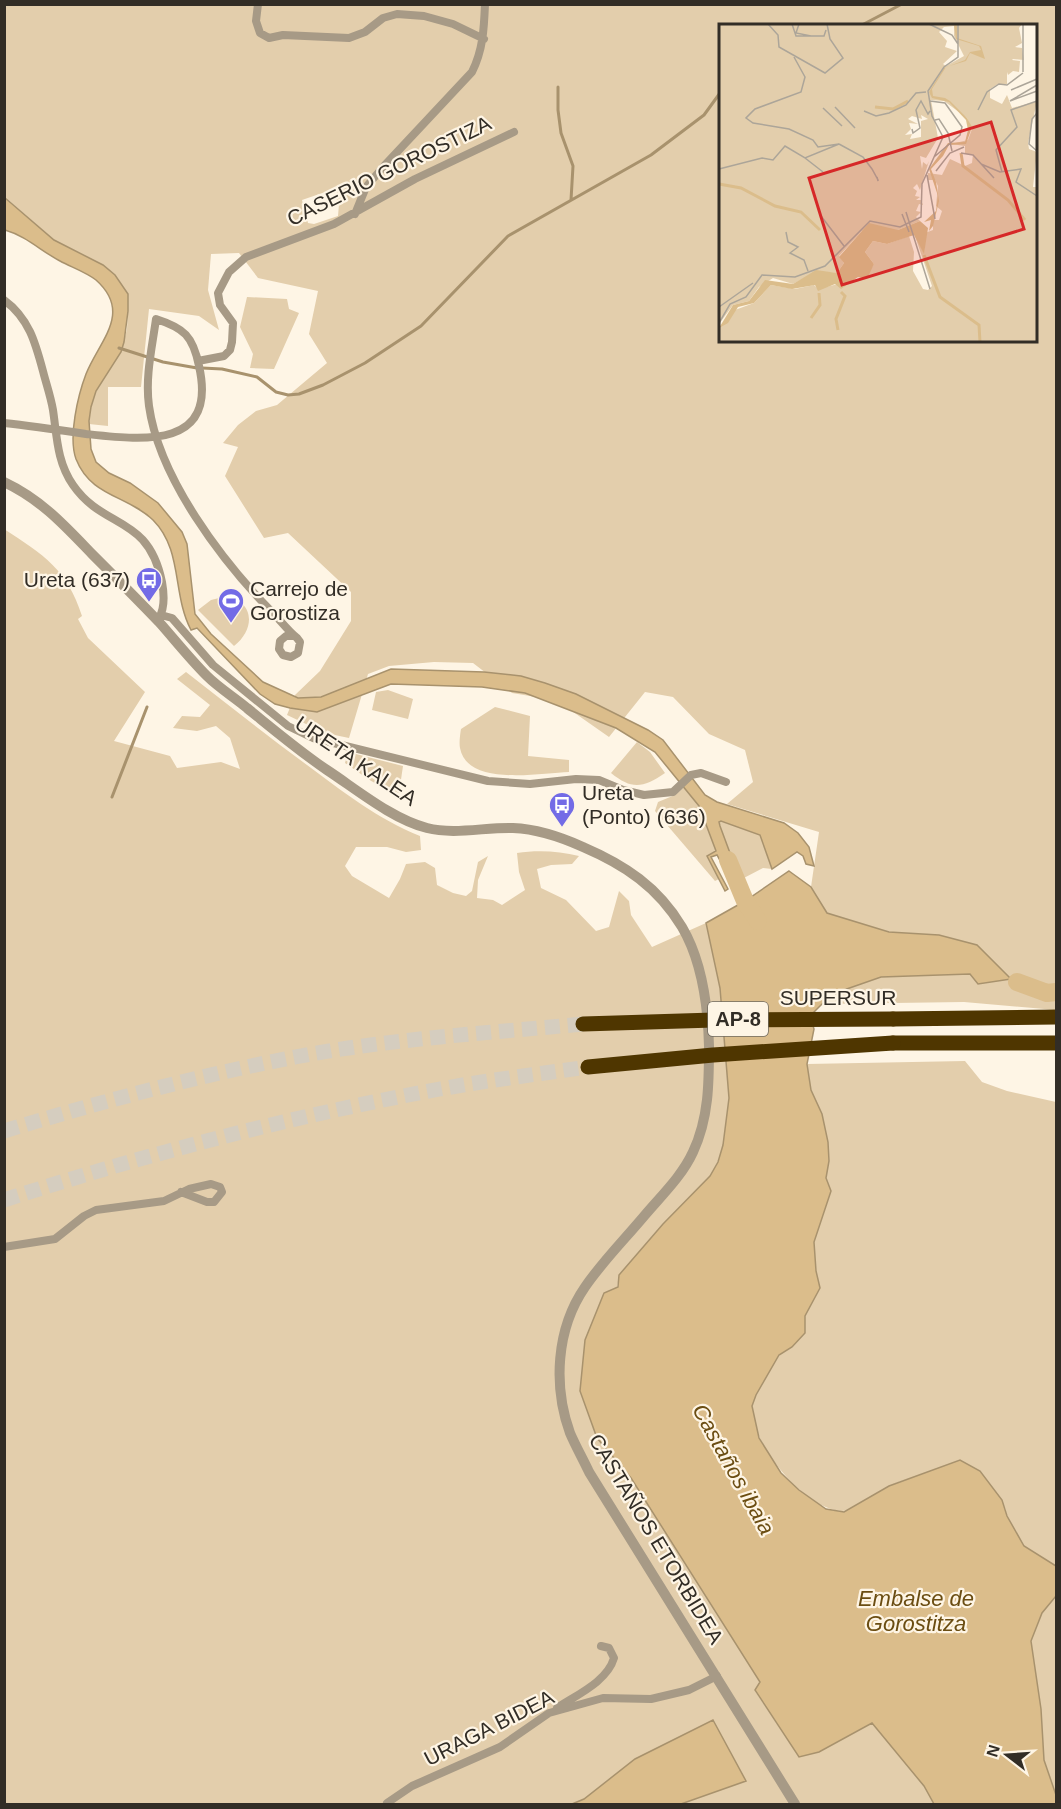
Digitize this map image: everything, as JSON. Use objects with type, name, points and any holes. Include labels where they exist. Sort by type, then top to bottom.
[{"type":"highway","name":"SUPERSUR","points":[[583,1024],[714,1020],[1056,1017]]},
{"type":"highway","name":"AP-8","points":[[588,1067],[713,1055],[892,1043],[1056,1043]]},
{"type":"street","points":[[258,4],[256,21],[260,33],[269,38],[283,35],[349,38],[365,32],[383,18],[397,14],[424,16],[453,24],[484,39]]},
{"type":"street","points":[[355,214],[366,187],[472,72],[484,39],[485,4]]},
{"type":"street","name":"CASERIO GOROSTIZA","points":[[198,361],[224,356],[230,350],[232,322],[220,305],[218,293],[229,272],[246,258],[334,224],[415,179],[514,132]]},
{"type":"street","points":[[4,300],[15,308],[28,324],[35,342],[53,407],[63,468],[73,485],[94,507],[134,530],[146,542],[154,556],[163,588],[159,618]]},
{"type":"street","points":[[4,423],[119,438],[157,438],[179,431],[189,425],[200,407],[204,394],[198,361],[191,342],[183,330],[156,320],[149,364],[149,407],[157,438],[183,496],[212,542],[243,583],[294,636]]},
{"type":"street","name":"URETA KALEA","points":[[4,482],[25,492],[49,510],[159,618],[208,677],[315,761],[375,802],[429,829],[520,829],[541,832],[567,840],[608,857],[630,870],[658,894],[684,930]]},
{"type":"street","name":"URETA KALEA","points":[[159,618],[172,618],[213,665],[288,726],[314,738],[488,782],[530,784],[600,780],[623,790],[644,795],[673,792],[691,775],[701,773],[726,782]]},
{"type":"street","name":"CASTAÑOS ETORBIDEA","points":[[684,930],[701,979],[709,1031],[709,1086],[704,1121],[696,1146],[683,1169],[584,1289],[574,1306],[564,1335],[560,1376],[563,1409],[568,1426],[589,1472],[795,1804]]},
{"type":"street","points":[[4,1247],[55,1239],[84,1216],[96,1210],[164,1201],[182,1192]]},
{"type":"street","points":[[549,1713],[592,1685],[605,1673],[614,1658],[609,1648],[601,1646]]},
{"type":"street","name":"URAGA BIDEA","points":[[387,1803],[412,1786],[500,1747],[549,1713],[603,1698],[651,1699],[689,1690],[717,1676]]},
{"type":"shaded area","points":[[4,5],[1056,5],[1056,1010],[964,1002],[822,1004],[841,991],[881,977],[970,974],[978,984],[1010,979],[977,945],[939,935],[889,932],[827,913],[811,887],[819,832],[727,804],[753,782],[745,750],[709,734],[673,697],[645,692],[609,737],[569,709],[542,698],[512,693],[473,663],[434,662],[389,666],[368,674],[349,738],[325,733],[287,715],[295,695],[320,671],[351,621],[351,592],[288,533],[264,538],[225,476],[238,447],[223,443],[238,425],[256,411],[277,405],[327,363],[309,334],[318,291],[258,278],[239,253],[211,254],[208,290],[219,330],[199,316],[149,309],[141,387],[108,387],[108,426],[89,424],[96,391],[121,352],[127,329],[128,311],[115,275],[103,265],[54,240],[5,197]],"holes":[[[331,190],[339,204],[338,216],[314,224],[308,223],[302,200]]]},
{"type":"shaded area","points":[[247,297],[287,299],[289,309],[299,313],[274,369],[250,368],[253,354],[240,327]]},
{"type":"shaded area","points":[[4,529],[31,547],[61,575],[76,600],[82,616],[78,619],[88,638],[145,692],[114,741],[170,756],[177,768],[221,762],[240,769],[230,738],[216,726],[197,731],[173,728],[182,716],[200,717],[210,705],[177,679],[186,672],[348,795],[390,822],[420,836],[421,850],[406,852],[387,847],[356,847],[345,866],[352,876],[389,898],[406,864],[425,862],[435,868],[437,885],[453,893],[466,896],[472,891],[478,862],[488,856],[478,880],[477,898],[493,900],[502,905],[525,890],[519,872],[517,853],[556,852],[579,856],[572,864],[551,865],[537,869],[541,888],[566,900],[596,931],[609,927],[619,891],[629,901],[631,915],[652,947],[706,923],[720,988],[729,1098],[723,1145],[718,1162],[710,1176],[663,1224],[619,1275],[597,1438],[631,1478],[760,1682],[755,1691],[799,1757],[819,1752],[872,1723],[924,1786],[934,1804],[5,1804]]},
{"type":"shaded area","name":"Carrejo de Gorostiza","points":[[223,597],[241,603],[249,616],[246,631],[234,646],[198,610],[211,600]]},
{"type":"shaded area","points":[[388,690],[413,699],[408,719],[372,710],[376,692]]},
{"type":"shaded area","points":[[495,707],[530,716],[528,756],[569,760],[569,772],[506,775],[476,768],[466,760],[460,748],[461,729]]},
{"type":"shaded area","points":[[637,742],[650,752],[665,773],[650,782],[638,785],[625,782],[611,773]]},
{"type":"shaded area","points":[[348,752],[403,766],[399,793],[377,784],[345,763]]},
{"type":"shaded area","points":[[684,787],[699,806],[716,851],[707,856],[719,879],[715,881],[655,811],[658,802],[675,795]]},
{"type":"shaded area","points":[[721,821],[760,835],[772,869],[763,868],[740,880],[720,826]]},
{"type":"shaded area","points":[[965,1061],[982,1082],[1007,1091],[1056,1102],[1056,1566],[1024,1546],[1005,1508],[980,1471],[934,1474],[900,1481],[853,1508],[841,1511],[826,1507],[811,1499],[796,1487],[770,1455],[760,1438],[754,1421],[752,1406],[759,1387],[777,1358],[805,1333],[805,1316],[820,1288],[814,1242],[831,1191],[826,1178],[829,1161],[828,1142],[822,1114],[811,1090],[807,1064]]},
{"type":"shaded area","points":[[1056,1596],[1056,1795],[1044,1760],[1041,1709],[1031,1641],[1042,1613]]},
{"type":"water","points":[[4,197],[54,240],[103,265],[115,275],[128,294],[128,311],[121,352],[96,391],[91,407],[89,421],[91,449],[96,462],[109,473],[130,483],[158,503],[182,532],[187,544],[195,614],[211,634],[263,682],[298,698],[321,697],[391,669],[484,672],[521,676],[545,683],[576,694],[648,730],[663,740],[705,795],[717,802],[784,823],[798,833],[809,847],[814,866],[806,864],[803,856],[797,852],[772,869],[760,835],[721,821],[720,826],[740,880],[733,885],[717,855],[711,857],[728,889],[725,891],[707,856],[716,851],[699,806],[655,752],[616,728],[525,693],[482,687],[391,684],[317,712],[275,704],[260,694],[197,628],[191,630],[181,602],[169,545],[153,520],[91,481],[76,459],[73,439],[77,404],[86,374],[110,327],[113,316],[112,304],[107,292],[92,277],[53,257],[20,236],[5,230]]},
{"type":"water","name":"Embalse de Gorostitza","points":[[789,871],[811,887],[827,913],[889,932],[939,935],[977,945],[1011,979],[978,984],[970,974],[881,977],[841,991],[822,1004],[810,1016],[814,1029],[807,1064],[811,1090],[822,1114],[828,1142],[829,1161],[826,1178],[831,1191],[814,1242],[820,1288],[805,1316],[805,1333],[792,1347],[779,1355],[756,1395],[752,1406],[759,1438],[781,1473],[799,1490],[826,1509],[844,1512],[889,1486],[960,1460],[980,1471],[1002,1500],[1007,1516],[1024,1546],[1056,1566],[1056,1596],[1042,1613],[1031,1641],[1041,1709],[1044,1760],[1056,1795],[1056,1804],[934,1804],[924,1786],[872,1723],[819,1752],[799,1757],[755,1690],[760,1682],[631,1478],[597,1438],[580,1391],[585,1340],[604,1293],[618,1287],[619,1275],[663,1224],[710,1176],[718,1162],[723,1145],[729,1098],[720,988],[706,923],[745,901]]},
{"type":"water","points":[[713,1720],[746,1781],[681,1804],[572,1804],[584,1799],[635,1759]]},
{"type":"waterway","points":[[864,24],[902,4]]},
{"type":"waterway","points":[[558,87],[561,133],[573,166],[571,200]]},
{"type":"waterway","points":[[202,368],[222,369],[257,377],[276,392],[288,395],[299,394],[323,385],[365,363],[421,326],[508,236],[651,155],[704,115],[719,94]]},
{"type":"waterway","points":[[119,348],[163,362],[197,368]]},
{"type":"waterway","points":[[112,797],[147,707]]},
{"type":"waterway","points":[[728,860],[745,901],[758,921]]},
{"type":"waterway","points":[[1017,982],[1047,993],[1056,992]]},
{"type":"tunnel","points":[[4,1131],[149,1090],[295,1057],[402,1041],[583,1024]]},
{"type":"tunnel","points":[[4,1200],[220,1137],[330,1111],[458,1086],[588,1067]]},
{"type":"place","name":"Ureta (637)","points":[[149,603]]},
{"type":"place","name":"Carrejo de Gorostiza","points":[[231,624]]},
{"type":"place","name":"Ureta (Ponto) (636)","points":[[562,828]]},
{"type":"water label","name":"Castaños ibaia","points":[[734,1469]]}]
